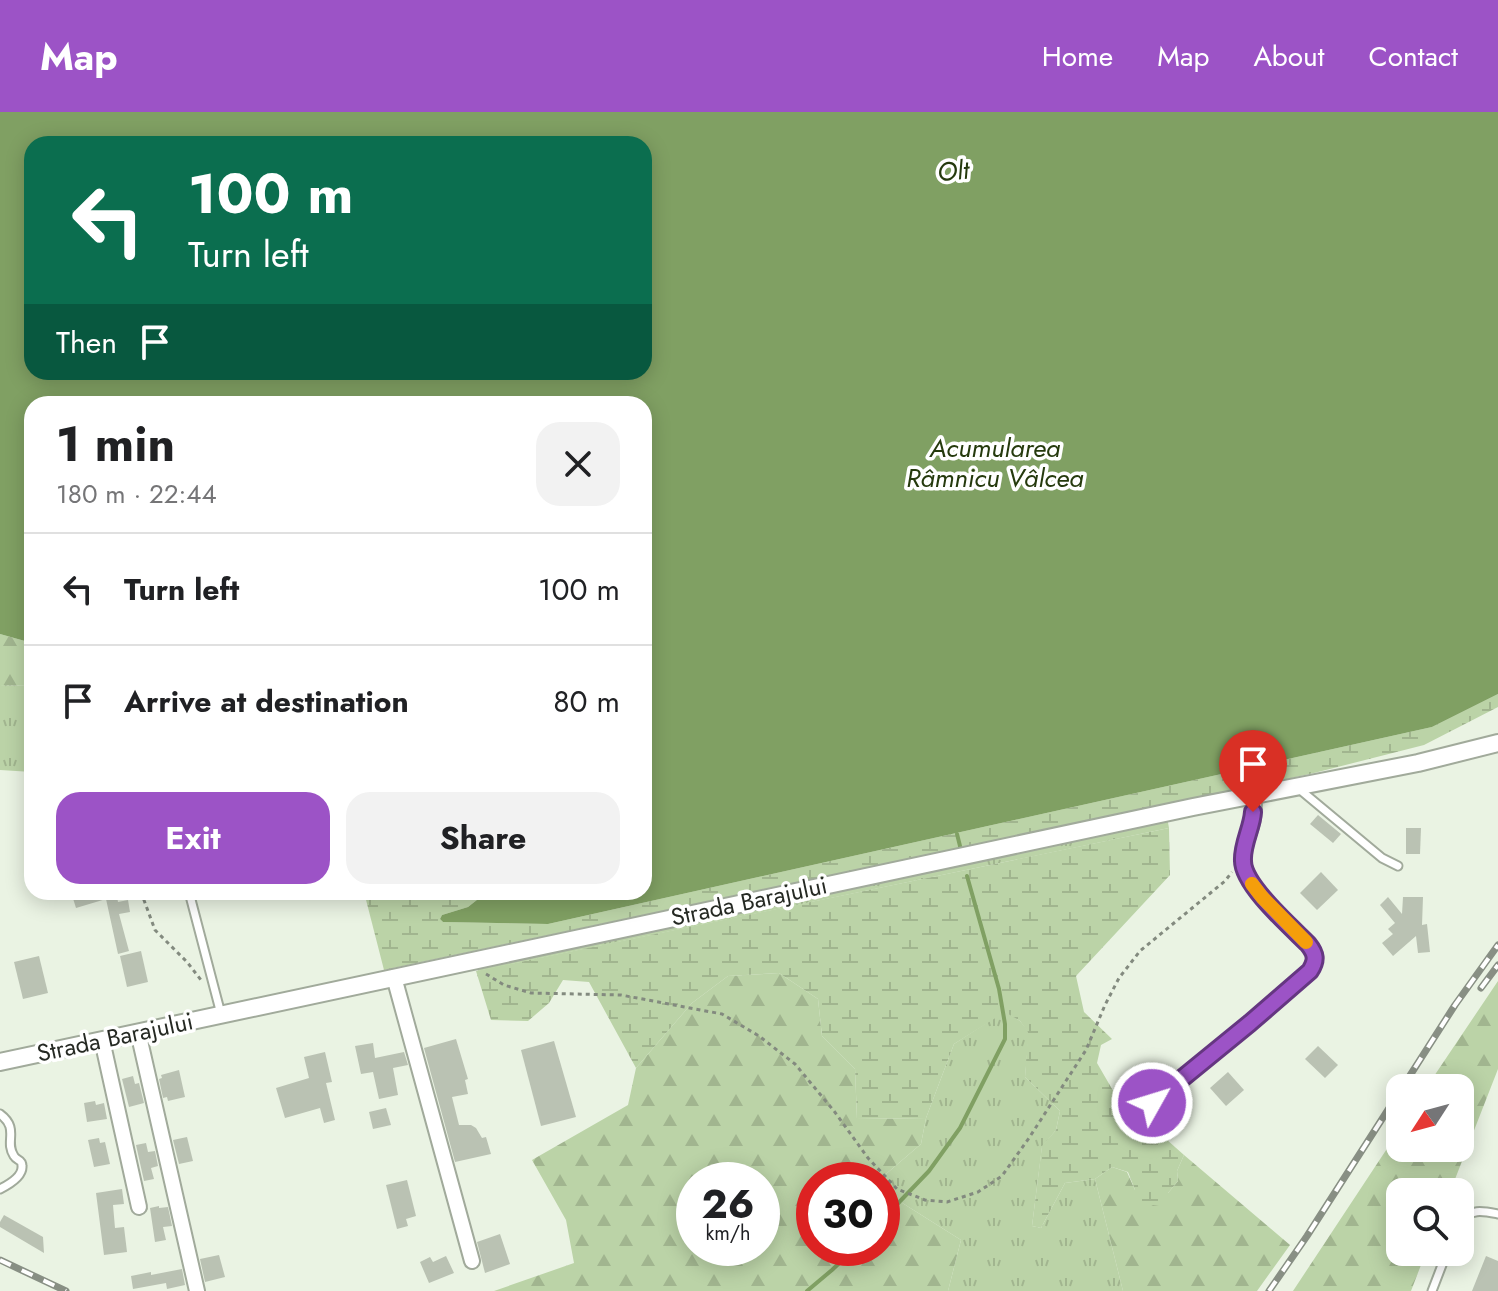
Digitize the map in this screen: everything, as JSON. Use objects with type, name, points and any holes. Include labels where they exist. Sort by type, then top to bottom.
[{"type":"street","name":"Strada Barajului","points":[[0,1062],[1254,794],[1418,763],[1498,743]]},
{"type":"street","points":[[1152,1103],[1250,1023],[1310,971],[1315,963],[1314,952],[1308,944],[1262,897],[1248,878],[1242,860],[1253,821],[1254,794]]},
{"type":"street","points":[[394,977],[472,1261]]},
{"type":"street","points":[[138,1032],[197,1291]]},
{"type":"street","points":[[102,1040],[139,1207]]},
{"type":"lane","points":[[1296,786],[1382,858],[1398,866]]},
{"type":"lane","points":[[191,900],[221,1014]]},
{"type":"lane","points":[[0,1114],[10,1126],[14,1156],[22,1166],[12,1182],[0,1189]]},
{"type":"lane","points":[[1474,1212],[1482,1210],[1498,1214]]},
{"type":"lane","points":[[1432,1291],[1442,1266]]},
{"type":"path","points":[[466,961],[504,985],[531,993],[621,995],[722,1014],[759,1036],[795,1064],[868,1158],[897,1189],[925,1200],[947,1202],[978,1192],[1002,1176],[1086,1050],[1119,978],[1140,951],[1225,881],[1242,860]]},
{"type":"path","points":[[144,900],[155,930],[216,994]]},
{"type":"green space","points":[[0,634],[24,641],[24,686],[0,685]]},
{"type":"green space","points":[[0,685],[24,686],[24,772],[0,770]]},
{"type":"green space","points":[[1498,694],[1498,707],[1424,745],[1314,773],[1091,823],[384,970],[366,900],[477,900],[468,907],[442,915],[440,919],[443,922],[548,924],[1432,727]]},
{"type":"green space","points":[[1165,806],[1169,828],[478,971],[474,952]]},
{"type":"green space","points":[[1169,828],[1170,875],[1076,976],[1084,1012],[1112,1039],[1101,1045],[1097,1063],[1119,1101],[1184,1155],[1177,1171],[1178,1181],[1168,1193],[1165,1207],[1153,1205],[1143,1211],[1136,1207],[1135,1190],[1128,1172],[1112,1167],[1095,1179],[1065,1183],[1041,1228],[1032,1226],[1042,1146],[1056,1130],[1060,1111],[1025,1077],[1028,1032],[1020,1021],[1005,1012],[954,1044],[926,1118],[857,1119],[855,1069],[822,1036],[818,999],[779,973],[728,976],[692,1003],[636,1068],[589,982],[563,980],[549,1003],[528,1021],[491,1020],[476,971]]},
{"type":"green space","points":[[779,973],[818,999],[822,1036],[855,1069],[857,1119],[926,1118],[921,1144],[900,1162],[796,1162],[796,1266],[900,1266],[900,1202],[961,1240],[948,1291],[494,1291],[574,1263],[566,1220],[532,1160],[628,1105],[636,1068],[692,1003],[728,976]]},
{"type":"green space","points":[[1498,981],[1498,1069],[1474,1130],[1474,1074],[1435,1074]]},
{"type":"green space","points":[[1005,1011],[1029,1032],[1025,1077],[1060,1111],[1056,1130],[1042,1147],[1032,1226],[1041,1228],[1065,1183],[1095,1179],[1123,1291],[948,1291],[961,1240],[900,1202],[900,1162],[921,1144],[926,1118],[954,1044]]},
{"type":"green space","points":[[1386,1150],[1386,1162],[1462,1162],[1455,1178],[1386,1178],[1386,1266],[1421,1266],[1411,1291],[1293,1291]]},
{"type":"green space","points":[[1184,1155],[1290,1245],[1257,1291],[1123,1291],[1095,1179],[1112,1167],[1127,1172],[1135,1190],[1168,1193],[1178,1181],[1177,1171]]},
{"type":"water","name":"Acumularea Râmnicu Vâlcea","points":[[0,112],[1498,112],[1498,694],[1432,727],[548,924],[443,922],[440,919],[442,915],[468,907],[477,900],[652,900],[652,396],[24,396],[24,641],[0,634]]},
{"type":"building","points":[[1318,815],[1341,834],[1333,843],[1310,824]]},
{"type":"building","points":[[1406,828],[1421,828],[1420,854],[1406,854]]},
{"type":"building","points":[[1321,872],[1338,890],[1317,910],[1300,893]]},
{"type":"building","points":[[1388,897],[1402,914],[1403,897],[1423,897],[1422,925],[1427,924],[1430,952],[1418,953],[1416,936],[1393,956],[1382,943],[1393,934],[1388,929],[1395,923],[1380,905]]},
{"type":"building","points":[[74,900],[103,900],[76,908]]},
{"type":"building","points":[[106,900],[128,900],[130,912],[119,914],[129,951],[118,954]]},
{"type":"building","points":[[141,951],[148,982],[127,987],[120,956]]},
{"type":"building","points":[[39,956],[48,993],[23,999],[14,962]]},
{"type":"building","points":[[456,1039],[468,1079],[465,1080],[468,1094],[452,1097],[459,1125],[471,1125],[482,1138],[486,1137],[491,1154],[455,1162],[424,1048]]},
{"type":"building","points":[[554,1041],[576,1117],[541,1126],[521,1050]]},
{"type":"building","points":[[373,1043],[375,1058],[404,1052],[408,1065],[393,1068],[398,1095],[379,1099],[373,1072],[361,1074],[355,1046]]},
{"type":"building","points":[[1318,1046],[1338,1065],[1325,1078],[1305,1059]]},
{"type":"building","points":[[325,1052],[332,1082],[326,1083],[335,1120],[324,1123],[320,1108],[285,1118],[276,1088],[309,1078],[304,1057]]},
{"type":"building","points":[[179,1070],[185,1097],[168,1101],[167,1097],[163,1098],[159,1079],[161,1075]]},
{"type":"building","points":[[1228,1072],[1244,1090],[1226,1106],[1210,1088]]},
{"type":"building","points":[[133,1076],[135,1084],[139,1083],[144,1103],[129,1107],[122,1079]]},
{"type":"building","points":[[95,1101],[96,1105],[104,1103],[107,1119],[87,1122],[84,1103]]},
{"type":"building","points":[[386,1108],[391,1125],[373,1129],[369,1112]]},
{"type":"building","points":[[187,1137],[193,1161],[179,1164],[173,1140]]},
{"type":"building","points":[[99,1138],[100,1143],[105,1142],[110,1164],[94,1167],[88,1140]]},
{"type":"building","points":[[146,1143],[148,1152],[155,1151],[158,1166],[151,1168],[154,1179],[144,1181],[136,1145]]},
{"type":"building","points":[[407,1180],[416,1216],[406,1219],[408,1226],[397,1229],[386,1185]]},
{"type":"building","points":[[122,1189],[124,1204],[113,1205],[115,1228],[124,1227],[127,1252],[104,1255],[96,1193]]},
{"type":"building","points":[[168,1207],[172,1226],[163,1227],[166,1240],[155,1242],[150,1208]]},
{"type":"building","points":[[4,1215],[43,1237],[44,1253],[0,1227]]},
{"type":"building","points":[[500,1234],[510,1264],[485,1273],[477,1242]]},
{"type":"building","points":[[219,1255],[225,1277],[205,1282],[200,1259]]},
{"type":"building","points":[[446,1256],[454,1273],[429,1283],[420,1262],[430,1257],[433,1262]]},
{"type":"building","points":[[1486,1256],[1498,1261],[1498,1291],[1472,1291]]},
{"type":"building","points":[[182,1269],[185,1285],[167,1289],[166,1283],[133,1289],[131,1276]]},
{"type":"waterway","points":[[957,834],[961,850]]},
{"type":"waterway","points":[[900,1201],[929,1171],[960,1128],[1005,1039],[999,989],[967,876]]},
{"type":"waterway","points":[[807,1291],[836,1266]]},
{"type":"railway","points":[[1411,1074],[1498,945]]},
{"type":"railway","points":[[1481,988],[1498,965]]},
{"type":"railway","points":[[1269,1291],[1386,1113]]},
{"type":"railway","points":[[0,1260],[66,1291]]},
{"type":"slow traffic","points":[[1252,884],[1306,942]]},
{"type":"route","points":[[1152,1103],[1250,1023],[1310,971],[1315,963],[1314,952],[1262,897],[1243,867],[1253,812]]},
{"type":"water label","name":"Olt","points":[[953,171]]}]
